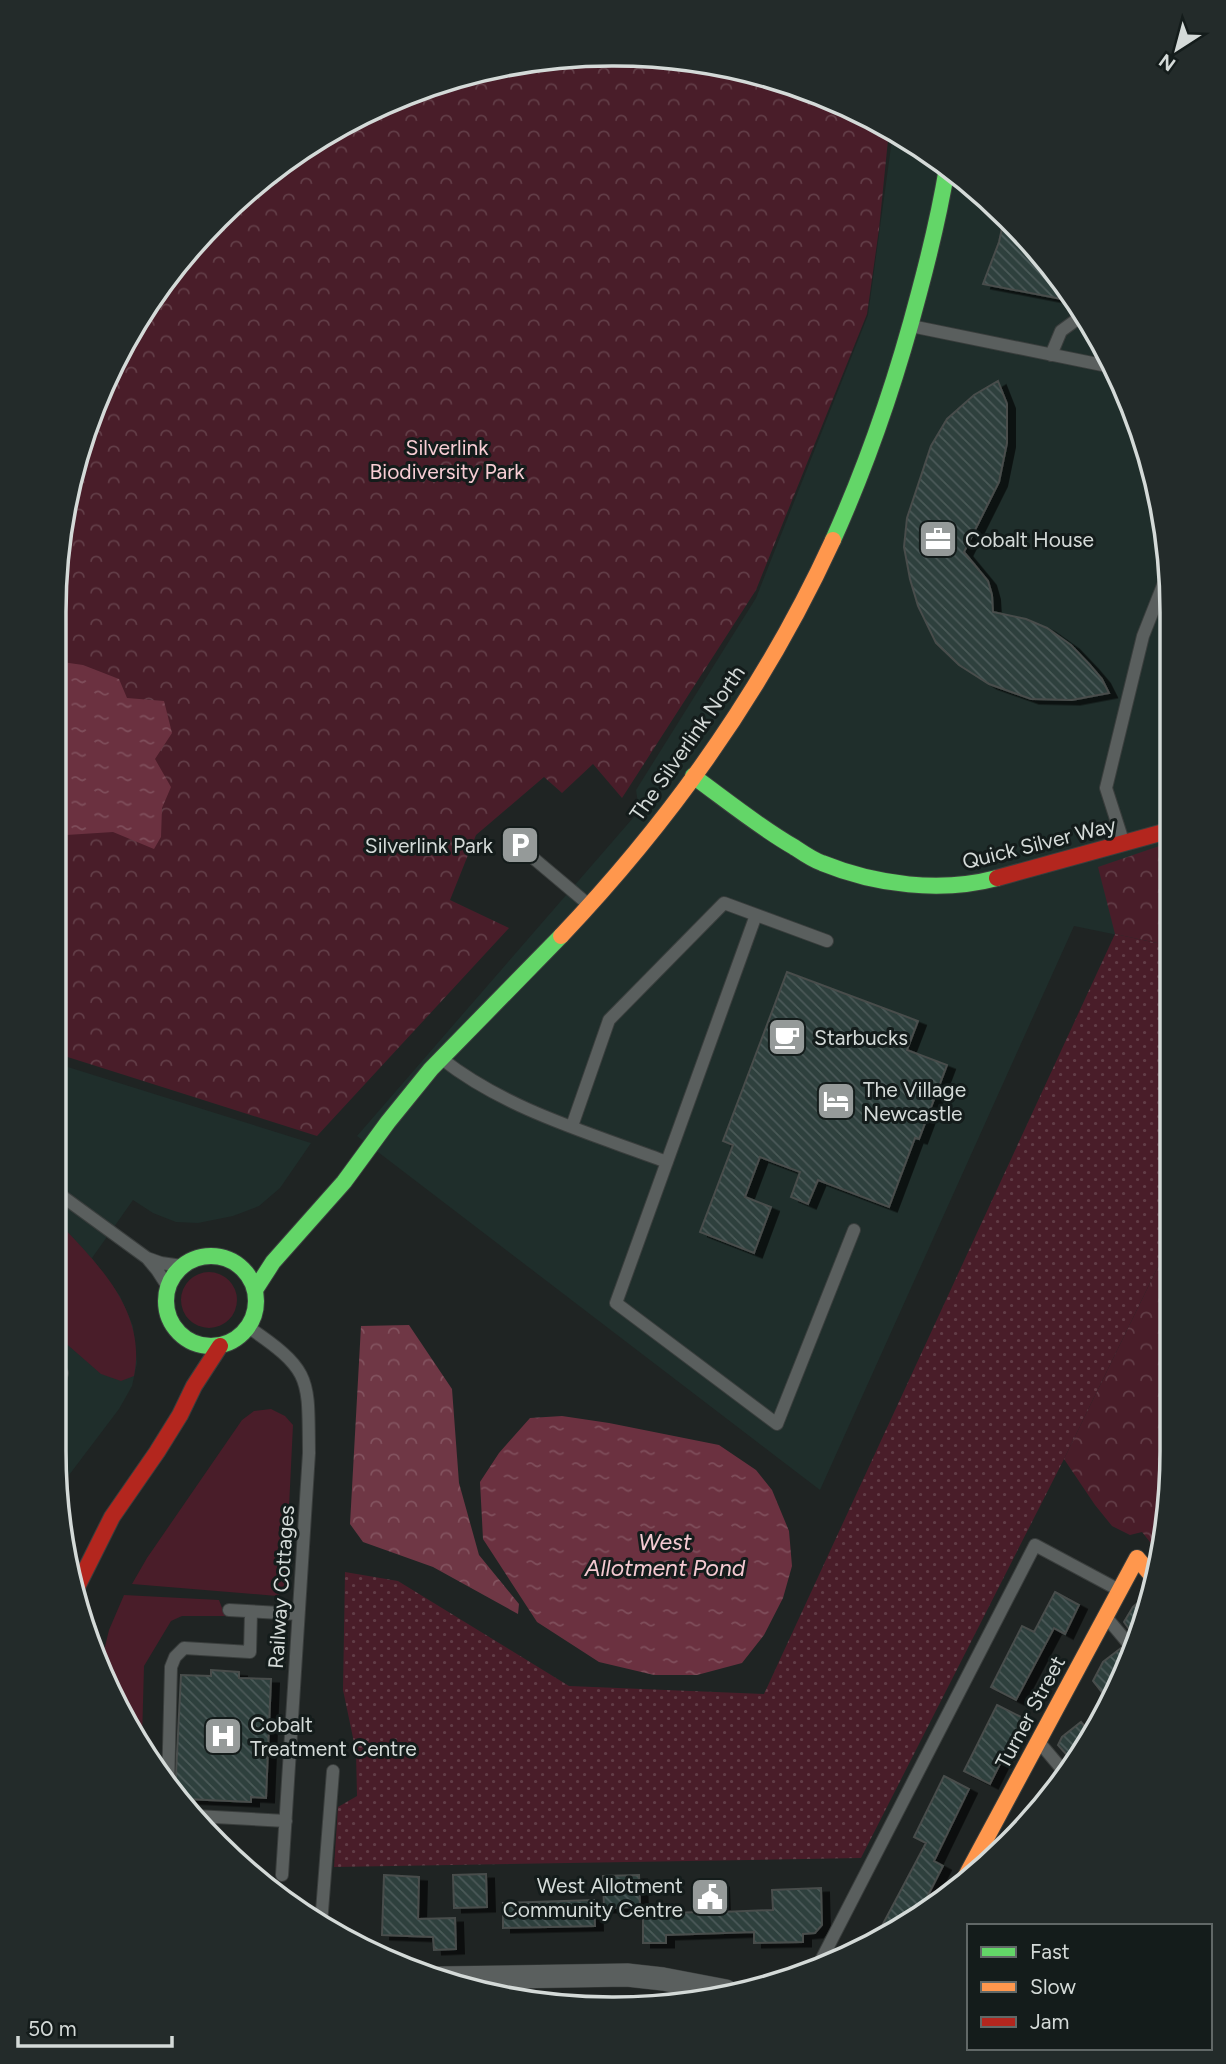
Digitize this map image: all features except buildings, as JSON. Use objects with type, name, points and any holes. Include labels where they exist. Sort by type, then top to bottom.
[{"type":"street","name":"The Silverlink North","points":[[255,1290],[288,1242],[342,1185],[374,1140],[441,1058],[589,905],[637,849],[725,732],[770,660],[829,548],[879,425],[911,326],[945,178]]},
{"type":"street","name":"Quick Silver Way","points":[[693,776],[799,852],[821,863],[878,880],[908,885],[934,886],[989,880],[1160,834]]},
{"type":"street","name":"The Silverlink North","points":[[230,1260],[265,1252],[288,1242]]},
{"type":"street","points":[[210,1256],[230,1260],[246,1272],[255,1290],[255,1309],[248,1326],[236,1339],[220,1346],[201,1345],[184,1338],[177,1331],[168,1315],[166,1297],[171,1279],[182,1266],[200,1257],[210,1256]]},
{"type":"street","points":[[184,1338],[193,1368],[194,1386]]},
{"type":"street","points":[[82,1578],[112,1517],[157,1452],[220,1346]]},
{"type":"street","points":[[90,1533],[112,1517]]},
{"type":"street","name":"Turner Street","points":[[980,1855],[1137,1558],[1146,1569]]},
{"type":"street","points":[[467,1977],[627,1975],[712,1988]]},
{"type":"lane","points":[[1051,355],[1061,331],[1074,321]]},
{"type":"lane","points":[[911,326],[1099,365]]},
{"type":"lane","points":[[1124,845],[1106,788],[1143,636],[1159,595]]},
{"type":"lane","points":[[519,846],[589,905]]},
{"type":"lane","points":[[572,1126],[609,1020],[724,903],[827,941]]},
{"type":"lane","points":[[756,915],[616,1303],[777,1424],[854,1230]]},
{"type":"lane","points":[[441,1058],[505,1100],[667,1162]]},
{"type":"lane","points":[[66,1199],[146,1258],[158,1270],[168,1287]]},
{"type":"lane","points":[[146,1258],[182,1266]]},
{"type":"lane","name":"Railway Cottages","points":[[248,1326],[291,1359],[306,1385],[309,1453],[282,1875]]},
{"type":"lane","points":[[824,1955],[1035,1545],[1119,1590]]},
{"type":"lane","points":[[229,1610],[298,1614]]},
{"type":"lane","points":[[168,1768],[171,1667],[175,1657],[184,1648],[250,1652],[251,1612]]},
{"type":"lane","points":[[1105,1616],[1125,1640]]},
{"type":"lane","points":[[1039,1741],[1059,1766]]},
{"type":"lane","points":[[322,1913],[333,1771]]},
{"type":"lane","points":[[207,1817],[286,1821]]},
{"type":"shaded area","points":[[891,143],[946,179],[1024,253],[1067,309],[1103,371],[1118,404],[1141,472],[1155,542],[1160,613],[1160,944],[1074,926],[820,1490],[357,1136],[639,811],[636,790],[756,598],[868,315]]},
{"type":"shaded area","points":[[66,1066],[311,1143],[280,1188],[259,1206],[233,1216],[198,1223],[176,1222],[153,1213],[133,1200],[92,1258],[120,1296],[133,1326],[137,1363],[132,1386],[119,1409],[67,1477]]},
{"type":"green space","name":"Silverlink Biodiversity Park","points":[[613,66],[684,71],[754,85],[789,96],[822,108],[886,140],[879,229],[867,314],[756,590],[622,798],[593,764],[562,793],[544,777],[476,835],[450,900],[509,928],[317,1136],[66,1056],[66,613],[71,542],[85,472],[96,437],[108,404],[140,340],[179,280],[202,253],[280,179],[371,123],[404,108],[472,85],[542,71],[577,68]]},
{"type":"green space","points":[[1160,846],[1160,944],[1115,934],[1098,867]]},
{"type":"green space","points":[[1115,934],[1160,944],[1160,1263],[1064,1459],[861,1858],[334,1867],[338,1807],[357,1796],[356,1752],[343,1690],[345,1572],[398,1581],[569,1686],[764,1694]]},
{"type":"green space","points":[[66,1230],[104,1273],[116,1291],[127,1311],[133,1331],[136,1353],[134,1376],[121,1381],[101,1374],[66,1343]]},
{"type":"green space","points":[[1160,1263],[1160,1451],[1151,1544],[1142,1532],[1130,1535],[1112,1526],[1064,1459]]},
{"type":"green space","points":[[209,1272],[220,1274],[229,1280],[235,1289],[235,1311],[229,1320],[220,1326],[209,1328],[198,1326],[189,1320],[183,1311],[181,1300],[183,1289],[189,1280],[198,1274]]},
{"type":"green space","points":[[409,1325],[452,1389],[459,1483],[479,1555],[519,1604],[518,1614],[433,1567],[363,1542],[350,1524],[361,1326]]},
{"type":"green space","points":[[271,1409],[285,1416],[293,1425],[285,1590],[277,1596],[132,1584],[242,1420],[254,1411]]},
{"type":"green space","points":[[124,1595],[219,1600],[225,1616],[182,1616],[171,1621],[144,1666],[142,1728],[123,1693],[104,1650],[109,1630]]},
{"type":"water","points":[[66,663],[83,665],[119,679],[127,698],[164,701],[172,733],[155,759],[171,787],[162,808],[161,837],[154,849],[113,832],[66,835]]},
{"type":"water","name":"West Allotment Pond","points":[[562,1416],[719,1445],[756,1470],[772,1490],[789,1531],[792,1566],[783,1598],[764,1635],[742,1663],[697,1675],[654,1675],[599,1662],[537,1622],[483,1539],[480,1482],[499,1453],[530,1418]]},
{"type":"traffic: fast","points":[[833,540],[870,449],[901,356],[931,247],[945,178]]},
{"type":"traffic: fast","points":[[693,776],[781,839],[815,860],[843,871],[886,881],[931,886],[976,883],[997,878]]},
{"type":"traffic: fast","points":[[255,1290],[273,1262],[344,1182],[431,1069],[561,936]]},
{"type":"traffic: fast","points":[[211,1256],[228,1259],[243,1269],[253,1284],[256,1301],[253,1318],[243,1333],[228,1343],[211,1346],[194,1343],[179,1333],[169,1318],[166,1301],[169,1284],[179,1269],[194,1259],[211,1256]]},
{"type":"traffic: slow","points":[[561,936],[641,845],[713,749],[778,647],[833,540]]},
{"type":"traffic: slow","points":[[974,1861],[1137,1558],[1146,1569]]},
{"type":"traffic: jam","points":[[997,878],[1160,833]]},
{"type":"traffic: jam","points":[[82,1578],[112,1517],[157,1452],[220,1346]]},
{"type":"place","name":"Cobalt House","points":[[938,539]]},
{"type":"place","name":"Silverlink Park","points":[[520,845]]},
{"type":"place","name":"Starbucks","points":[[787,1037]]},
{"type":"place","name":"The Village Newcastle","points":[[836,1101]]},
{"type":"place","name":"Cobalt Treatment Centre","points":[[223,1736]]},
{"type":"place","name":"West Allotment Community Centre","points":[[710,1897]]}]
